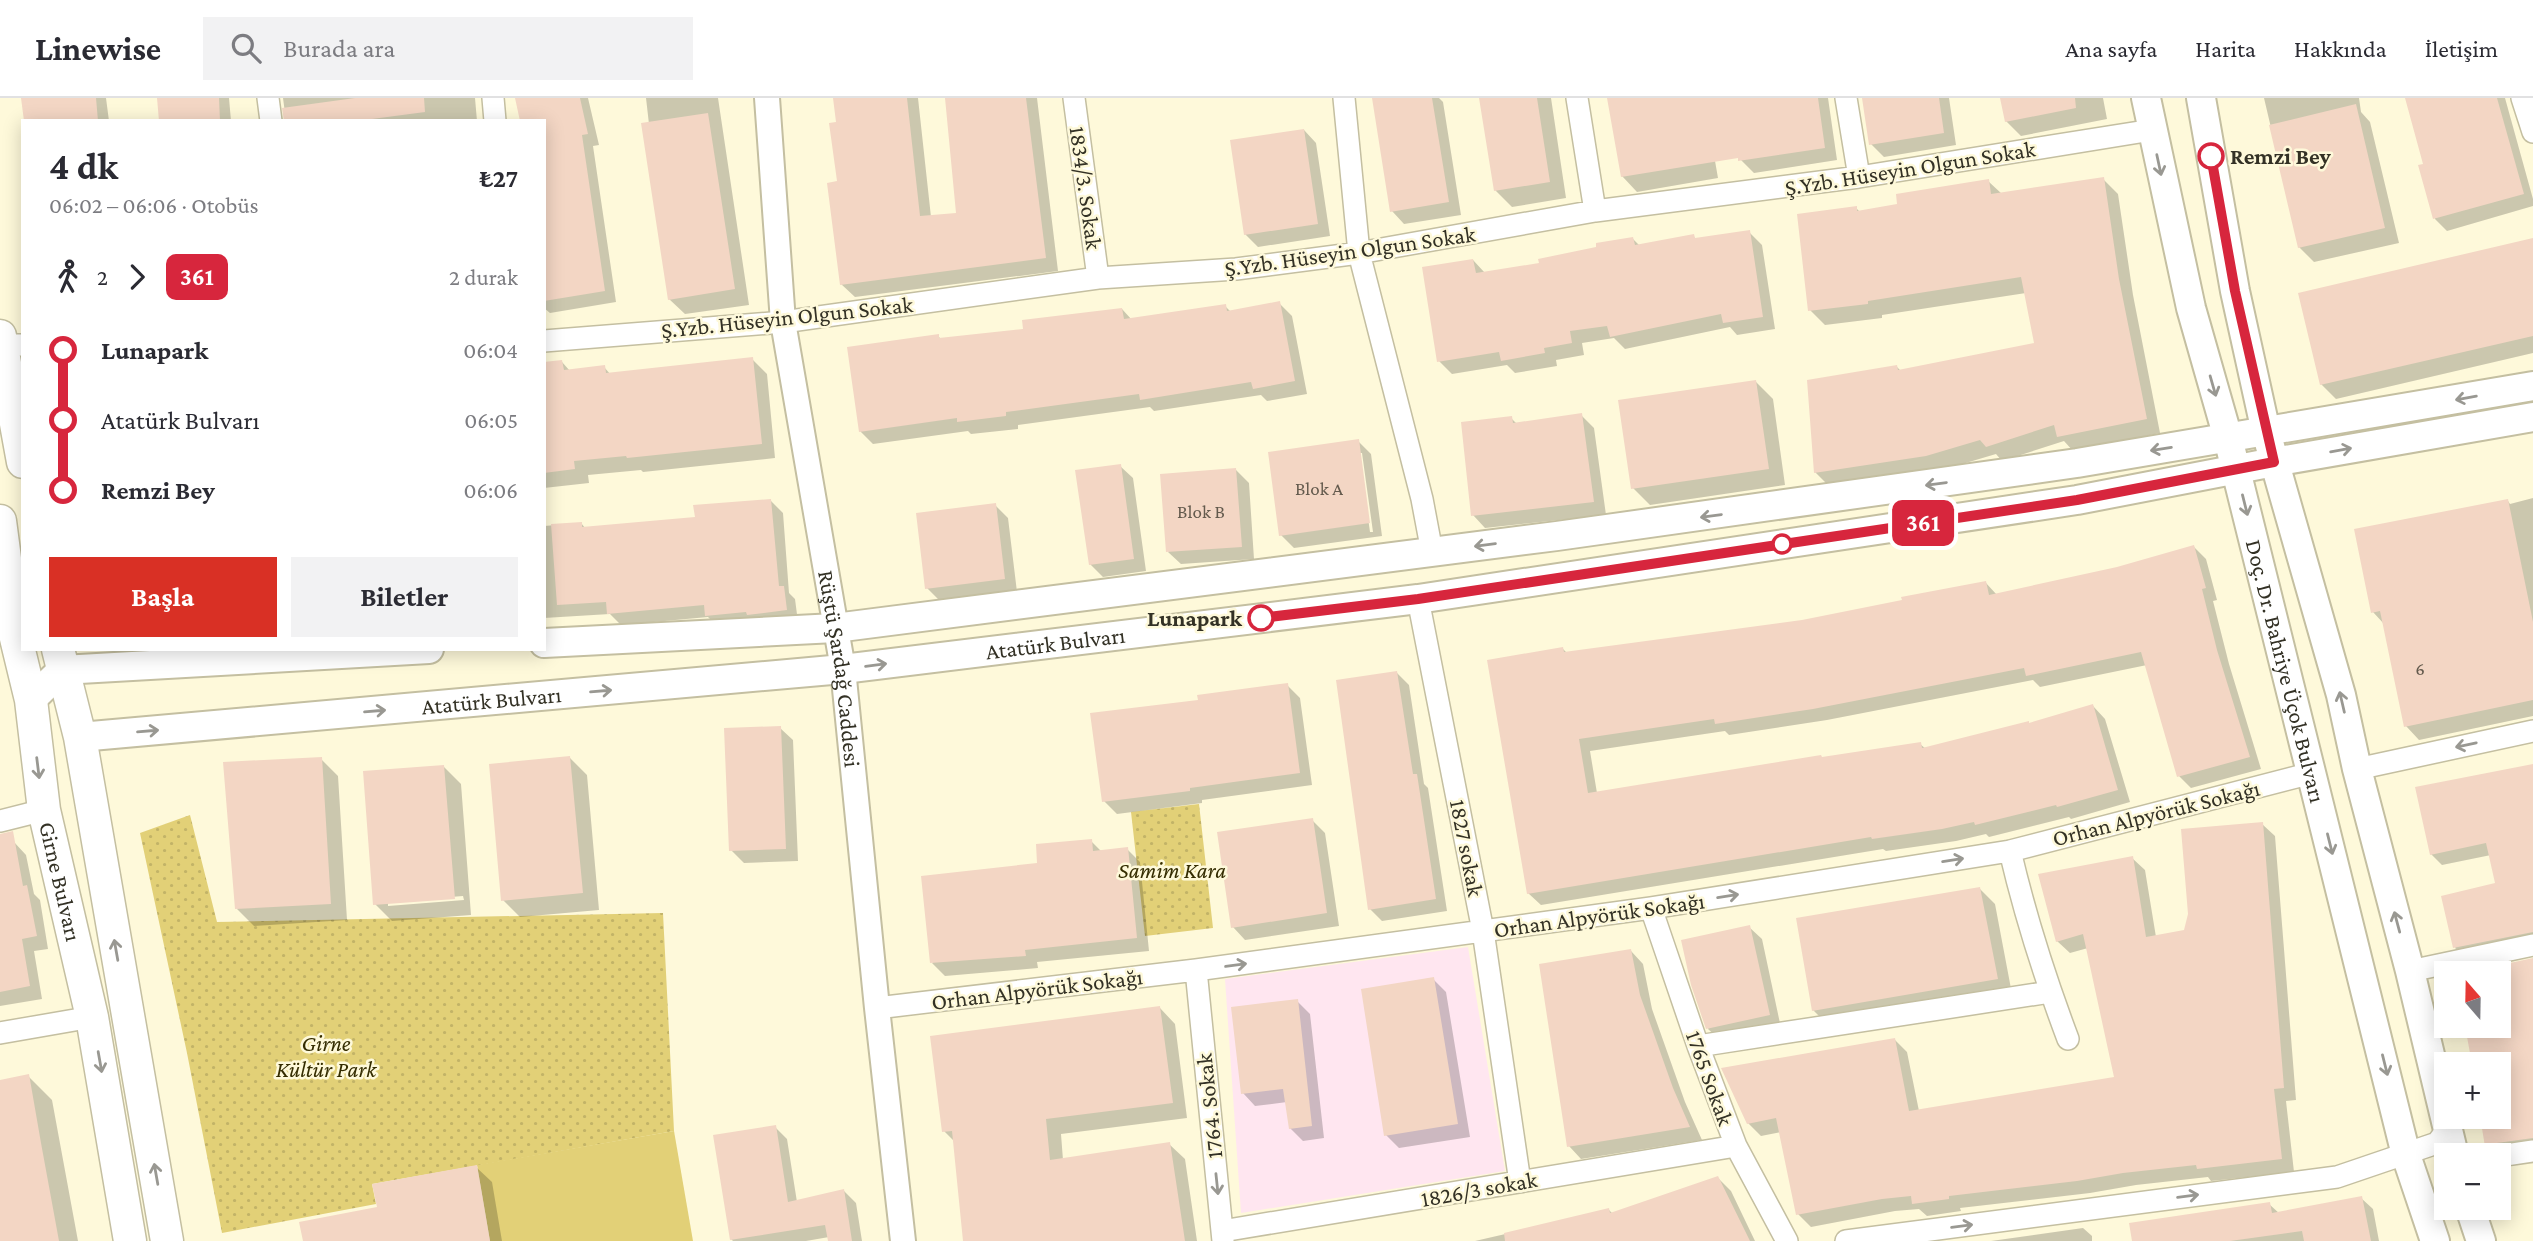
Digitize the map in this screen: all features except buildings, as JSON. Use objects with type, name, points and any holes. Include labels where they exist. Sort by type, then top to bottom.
[{"type":"main road","name":"Doç. Dr. Bahriye Üçok Bulvarı","points":[[2147,98],[2151,130],[2191,308],[2228,438],[2406,1155],[2435,1241]]},
{"type":"main road","name":"Doç. Dr. Bahriye Üçok Bulvarı","points":[[2201,98],[2235,291],[2266,432],[2341,695],[2357,769],[2451,1142]]},
{"type":"main road","points":[[0,336],[21,451]]},
{"type":"main road","name":"Atatürk Bulvarı","points":[[546,643],[835,628],[1432,552],[1791,505],[2266,432],[2533,386]]},
{"type":"main road","name":"Atatürk Bulvarı","points":[[80,737],[843,670],[1418,599],[2077,500],[2274,462],[2533,417]]},
{"type":"main road","name":"Girne Bulvarı","points":[[0,521],[7,637],[31,700],[44,810],[92,1017],[131,1241]]},
{"type":"main road","points":[[80,737],[31,700],[60,659],[355,651]]},
{"type":"main road","name":"Girne Bulvarı","points":[[60,659],[80,737],[167,1241]]},
{"type":"main road","points":[[2474,1220],[2481,1241]]},
{"type":"street","points":[[268,98],[271,119]]},
{"type":"street","points":[[493,98],[495,119]]},
{"type":"street","name":"Rüştü Şardağ Caddesi","points":[[767,98],[783,321],[843,670],[903,1241]]},
{"type":"street","name":"1834/3. Sokak","points":[[1074,98],[1098,278]]},
{"type":"street","points":[[1344,98],[1359,253],[1422,499],[1432,552]]},
{"type":"street","points":[[1577,98],[1595,211]]},
{"type":"street","points":[[1846,98],[1859,177]]},
{"type":"street","points":[[2522,98],[2533,132]]},
{"type":"street","name":"Ş.Yzb. Hüseyin Olgun Sokak","points":[[546,341],[783,321],[1098,278],[1236,269],[1359,253],[1595,211],[1859,177],[2151,130]]},
{"type":"street","points":[[1,345],[21,345]]},
{"type":"street","name":"1827 sokak","points":[[1418,599],[1483,931],[1520,1182]]},
{"type":"street","points":[[2357,769],[2533,731]]},
{"type":"street","name":"Orhan Alpyörük Sokağı","points":[[877,1008],[1196,970],[1651,908],[2010,851],[2312,773]]},
{"type":"street","points":[[0,821],[44,810]]},
{"type":"street","points":[[2010,851],[2050,992],[2068,1040]]},
{"type":"street","name":"1765 Sokak","points":[[1651,908],[1735,1146],[1787,1241]]},
{"type":"street","points":[[2410,971],[2533,945]]},
{"type":"street","name":"1764. Sokak","points":[[1196,970],[1222,1236]]},
{"type":"street","points":[[1698,1045],[2050,992]]},
{"type":"street","points":[[0,1032],[92,1017]]},
{"type":"street","points":[[1846,1241],[2337,1177],[2437,1143],[2451,1142]]},
{"type":"street","name":"1826/3 sokak","points":[[1222,1236],[1735,1146]]},
{"type":"street","points":[[2511,1154],[2533,1151]]},
{"type":"shaded area","points":[[1468,947],[1505,1171],[1241,1213],[1225,979]]},
{"type":"green space","name":"Samim Kara","points":[[1199,804],[1213,928],[1145,936],[1131,812]]},
{"type":"green space","name":"Girne Kültür Park","points":[[190,815],[217,922],[663,913],[674,1131],[372,1184],[376,1204],[222,1233],[140,833]]},
{"type":"green space","points":[[674,1131],[693,1241],[490,1241],[477,1165]]},
{"type":"bus line","name":"361","points":[[1261,618],[1418,599],[2077,500],[2274,462],[2235,291],[2211,156]]},
{"type":"place","name":"Remzi Bey","points":[[2211,156]]},
{"type":"place","name":"Lunapark","points":[[1261,618]]}]
